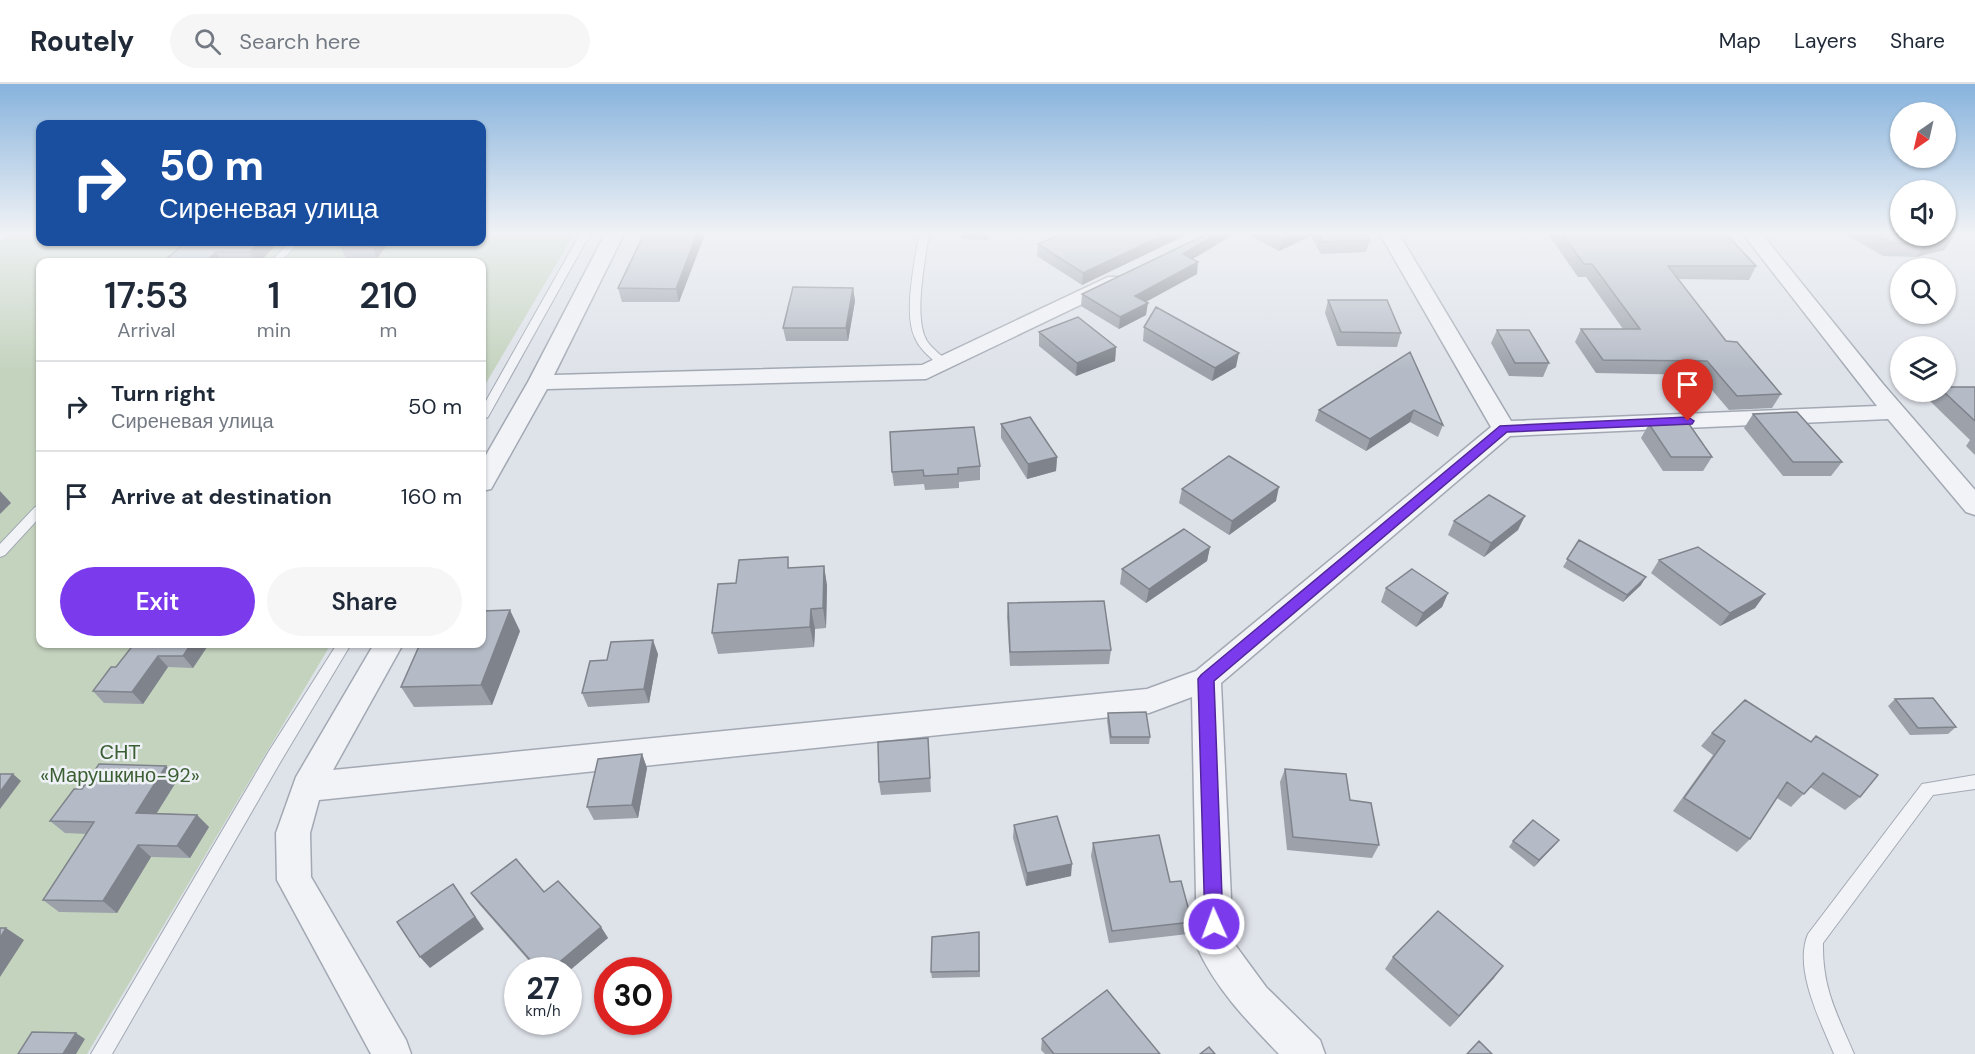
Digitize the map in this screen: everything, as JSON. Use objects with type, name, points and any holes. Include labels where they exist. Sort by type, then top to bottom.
[{"type":"street","points":[[486,476],[539,382],[592,279]]},
{"type":"street","points":[[539,382],[926,372],[1118,279]]},
{"type":"street","points":[[1416,279],[1504,429]]},
{"type":"street","points":[[1788,279],[1875,389],[1890,397]]},
{"type":"street","points":[[307,787],[1149,701],[1206,679],[1504,429],[1890,402]]},
{"type":"street","points":[[1899,402],[1975,506]]},
{"type":"street","points":[[387,648],[307,787],[293,833],[294,880],[392,1054]]},
{"type":"street","points":[[1206,679],[1215,947],[1253,1000],[1306,1054]]},
{"type":"lane","points":[[486,410],[560,279]]},
{"type":"lane","points":[[918,279],[919,335],[930,351],[944,364]]},
{"type":"lane","points":[[0,552],[36,514]]},
{"type":"lane","points":[[101,1054],[275,756],[342,648]]},
{"type":"lane","points":[[1844,1054],[1823,1005],[1813,968],[1814,940],[1928,789],[1975,782]]},
{"type":"green space","name":"СНТ «Марушкино-92»","points":[[0,279],[36,279],[36,648],[329,648],[87,1054],[0,1054]]},
{"type":"green space","name":"СНТ «Марушкино-92»","points":[[486,279],[547,279],[486,383]]},
{"type":"building","points":[[622,279],[680,279],[676,289],[618,288]]},
{"type":"building","points":[[1113,279],[1166,279],[1135,296],[1148,303],[1120,317],[1082,294]]},
{"type":"building","points":[[1603,279],[1678,279],[1726,341],[1737,342],[1781,394],[1737,396],[1707,361],[1603,360],[1581,329],[1640,329]]},
{"type":"building","points":[[793,287],[853,288],[846,328],[783,328]]},
{"type":"building","points":[[1328,300],[1387,300],[1401,333],[1341,332]]},
{"type":"building","points":[[1156,307],[1239,353],[1215,368],[1144,327]]},
{"type":"building","points":[[1078,317],[1116,347],[1077,363],[1039,332]]},
{"type":"building","points":[[1497,330],[1529,330],[1549,363],[1515,363]]},
{"type":"building","points":[[1410,352],[1443,425],[1414,410],[1370,439],[1319,410]]},
{"type":"building","points":[[1956,387],[1975,387],[1975,421],[1955,402]]},
{"type":"building","points":[[1797,412],[1842,462],[1793,462],[1753,414]]},
{"type":"building","points":[[1030,417],[1057,457],[1028,464],[1001,424]]},
{"type":"building","points":[[1649,424],[1689,424],[1712,457],[1671,457]]},
{"type":"building","points":[[974,427],[980,466],[958,468],[958,474],[924,476],[923,470],[892,472],[890,432]]},
{"type":"building","points":[[1229,456],[1279,487],[1232,521],[1182,489]]},
{"type":"building","points":[[1489,495],[1525,516],[1491,543],[1454,521]]},
{"type":"building","points":[[1184,529],[1210,547],[1149,589],[1122,569]]},
{"type":"building","points":[[1579,540],[1646,577],[1627,595],[1567,559]]},
{"type":"building","points":[[1698,547],[1765,594],[1730,613],[1659,560]]},
{"type":"building","points":[[788,557],[788,568],[824,566],[823,608],[811,609],[810,627],[712,633],[718,584],[736,583],[739,560]]},
{"type":"building","points":[[1412,569],[1448,593],[1423,613],[1386,588]]},
{"type":"building","points":[[1104,601],[1111,650],[1010,652],[1008,603]]},
{"type":"building","points":[[510,610],[481,685],[401,687],[418,648],[486,648],[486,611]]},
{"type":"building","points":[[653,640],[644,689],[582,693],[590,661],[607,660],[611,642]]},
{"type":"building","points":[[131,648],[188,648],[183,656],[158,656],[132,692],[93,691],[111,667],[116,667]]},
{"type":"building","points":[[1933,698],[1956,727],[1918,728],[1895,699]]},
{"type":"building","points":[[1745,700],[1811,742],[1816,736],[1878,775],[1860,797],[1823,773],[1804,794],[1787,782],[1750,839],[1684,798],[1725,741],[1712,733]]},
{"type":"building","points":[[1146,712],[1150,737],[1111,737],[1108,713]]},
{"type":"building","points":[[928,738],[930,778],[879,782],[878,742]]},
{"type":"building","points":[[642,754],[632,805],[587,807],[598,759]]},
{"type":"building","points":[[99,764],[166,766],[136,813],[197,815],[177,846],[138,845],[103,901],[43,900],[94,822],[50,821],[74,789],[82,789]]},
{"type":"building","points":[[1285,769],[1346,774],[1350,800],[1371,803],[1379,845],[1293,837]]},
{"type":"building","points":[[0,774],[13,774],[0,792]]},
{"type":"building","points":[[1057,816],[1072,864],[1027,873],[1014,825]]},
{"type":"building","points":[[1533,820],[1559,840],[1539,860],[1513,841]]},
{"type":"building","points":[[1159,835],[1170,882],[1181,881],[1192,922],[1112,931],[1093,843]]},
{"type":"building","points":[[516,859],[544,892],[558,881],[601,927],[565,957],[528,957],[471,893]]},
{"type":"building","points":[[453,884],[475,917],[420,957],[397,922]]},
{"type":"building","points":[[1438,911],[1503,966],[1459,1016],[1393,957]]},
{"type":"building","points":[[0,928],[6,928],[0,938]]},
{"type":"building","points":[[979,932],[979,971],[931,972],[932,937]]},
{"type":"building","points":[[1107,990],[1160,1054],[1054,1054],[1042,1039]]},
{"type":"building","points":[[32,1032],[76,1033],[63,1054],[18,1054]]},
{"type":"building","points":[[1479,1041],[1492,1054],[1467,1054]]},
{"type":"building","points":[[1209,1047],[1215,1054],[1200,1054]]},
{"type":"route","points":[[1214,924],[1206,679],[1504,429],[1688,421]]}]
